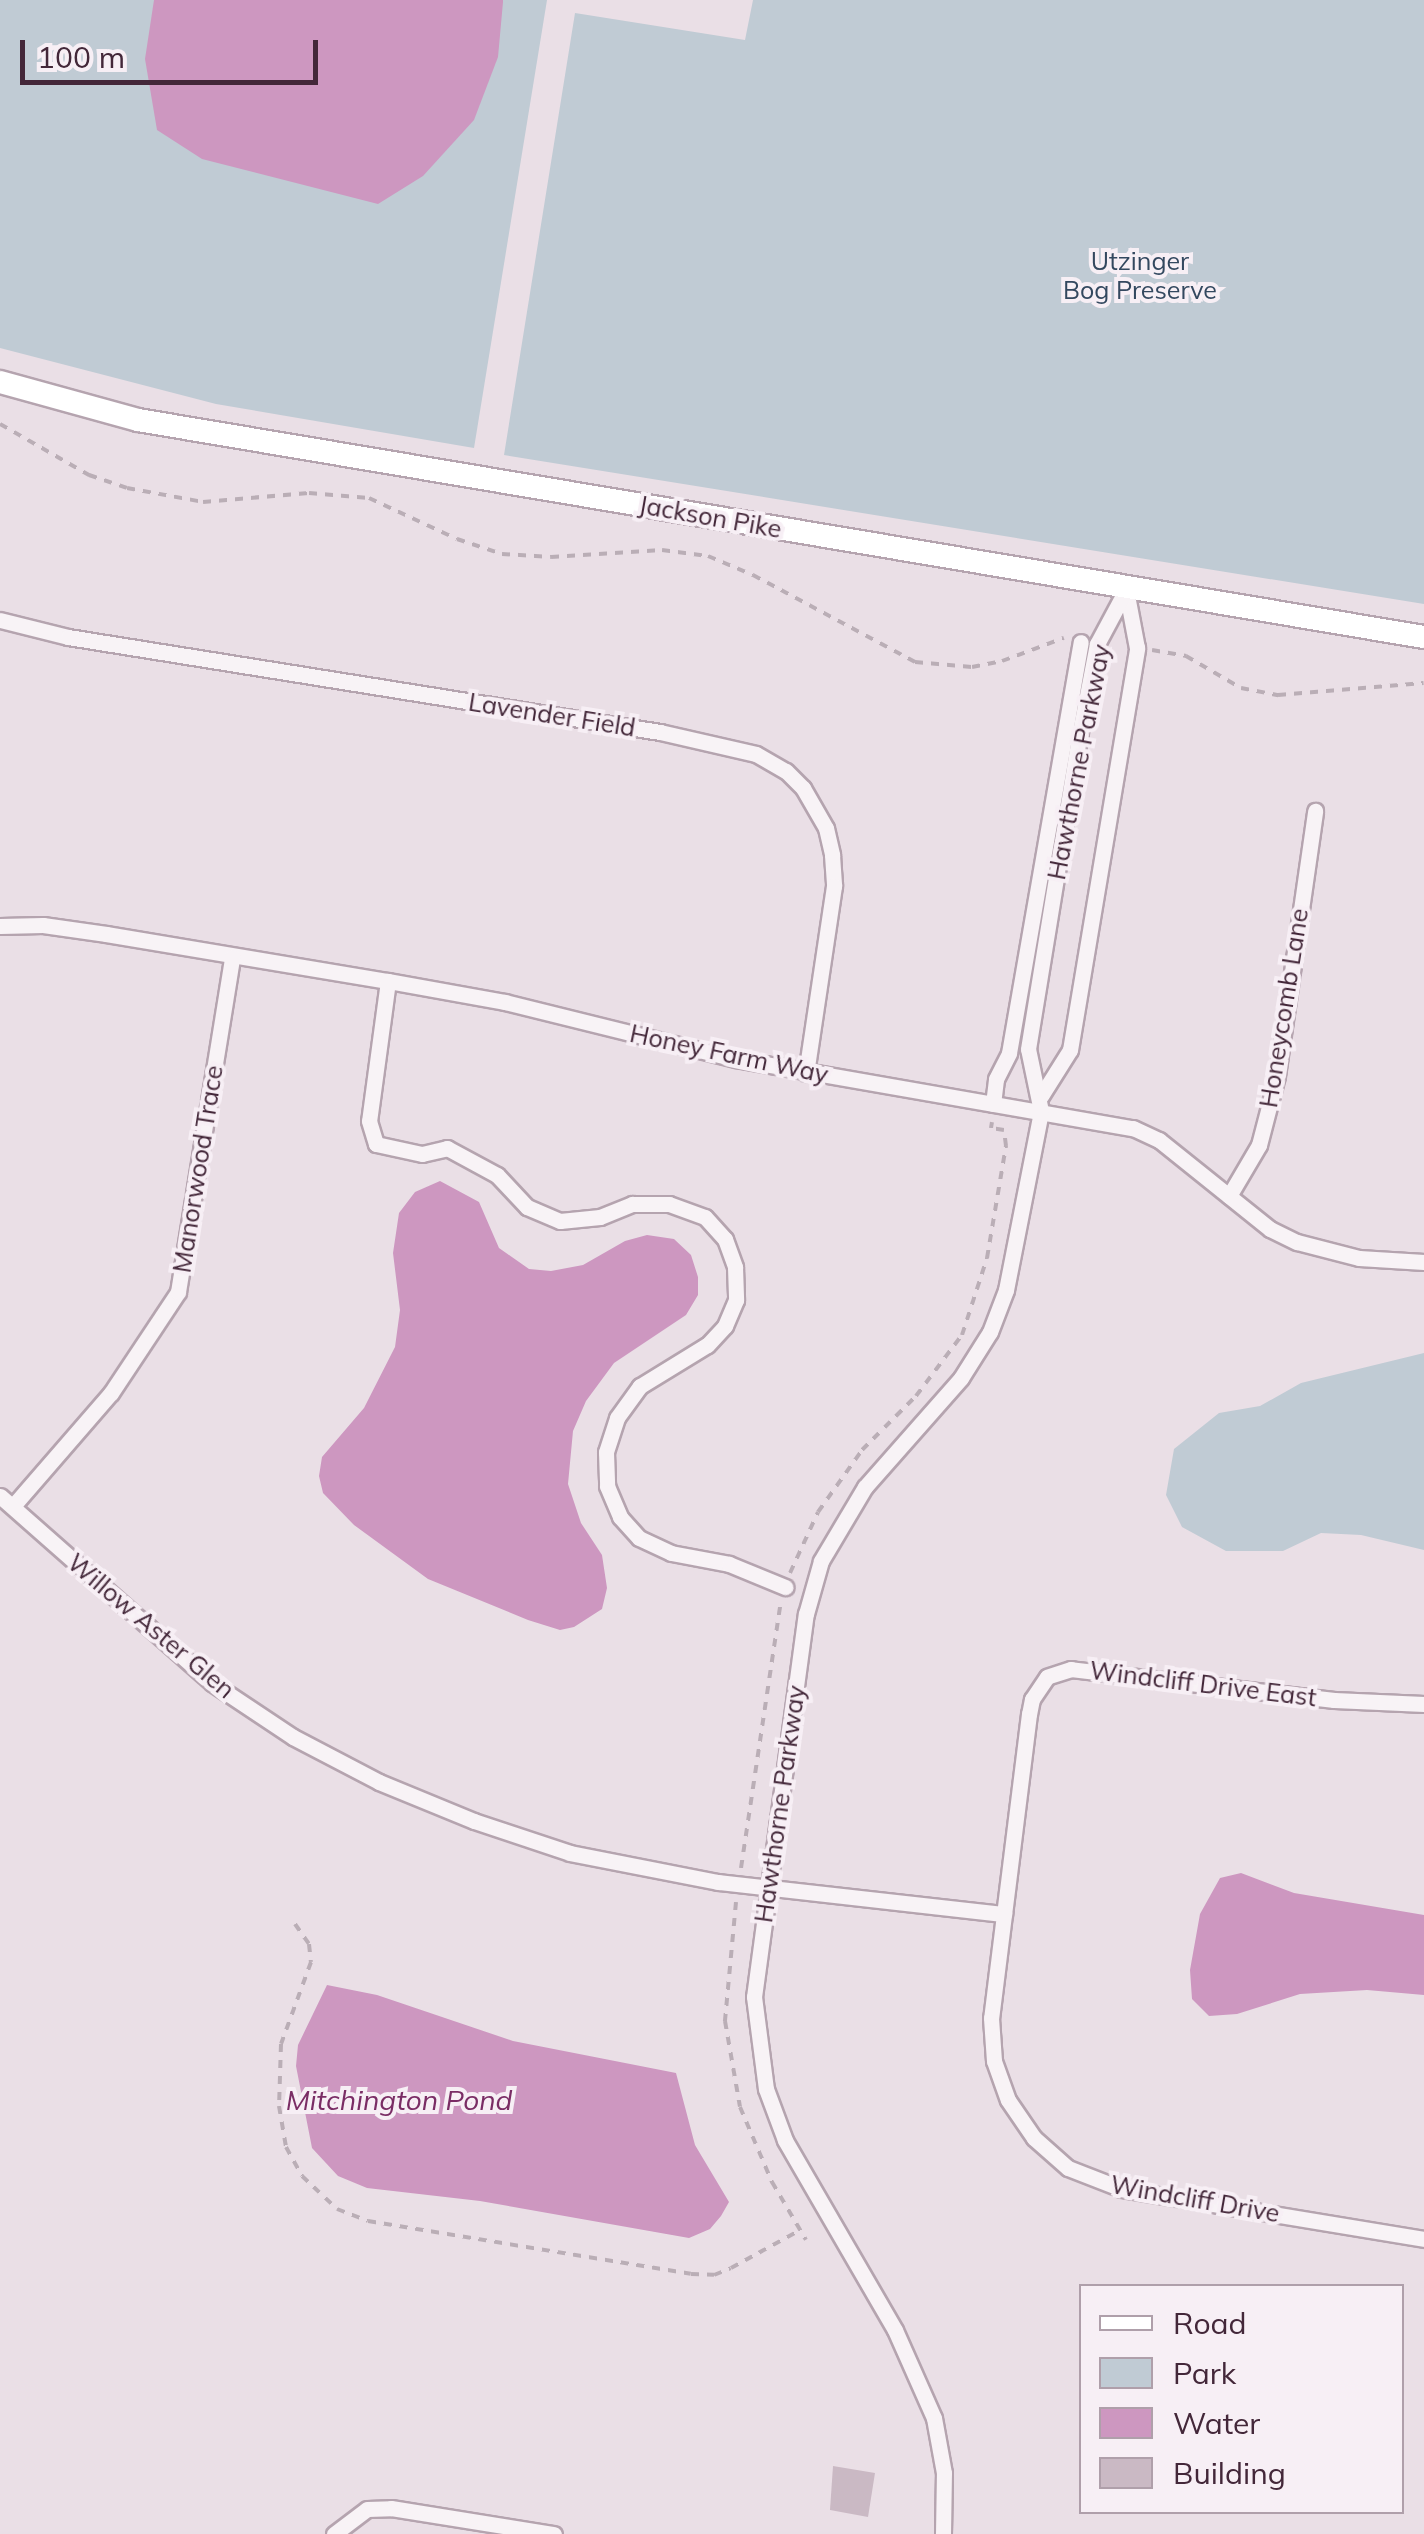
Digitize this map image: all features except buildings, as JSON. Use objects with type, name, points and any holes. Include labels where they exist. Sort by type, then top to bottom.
[{"type":"main road","name":"Jackson Pike","points":[[0,382],[138,420],[1424,638]]},
{"type":"street","name":"Hawthorne Parkway","points":[[943,2534],[944,2473],[934,2418],[921,2381],[786,2140],[766,2090],[754,1997],[806,1614],[821,1561],[865,1487],[961,1378],[990,1332],[1010,1275],[1041,1103],[1070,1050],[1137,648],[1126,590]]},
{"type":"street","name":"Hawthorne Parkway","points":[[1041,1103],[1028,1049],[1080,732],[1098,644],[1126,590]]},
{"type":"street","name":"Lavender Field","points":[[0,620],[142,650],[660,732],[756,754],[803,788],[826,828],[832,856],[834,886],[806,1073]]},
{"type":"street","points":[[993,1104],[996,1079],[1010,1053],[1081,642]]},
{"type":"street","name":"Honeycomb Lane","points":[[1229,1196],[1259,1146],[1276,1076],[1315,811]]},
{"type":"street","name":"Honey Farm Way","points":[[0,926],[58,927],[388,981],[505,1002],[806,1073],[993,1104],[1041,1103],[1132,1128],[1159,1140],[1270,1229],[1297,1242],[1359,1258],[1424,1262]]},
{"type":"street","name":"Manorwood Trace","points":[[6,1501],[111,1393],[146,1346],[178,1292],[232,957]]},
{"type":"street","points":[[388,981],[370,1120],[376,1144],[422,1154],[448,1148],[497,1175],[527,1206],[560,1221],[600,1217],[632,1204],[669,1204],[705,1217],[725,1239],[735,1267],[736,1300],[725,1326],[708,1345],[640,1386],[617,1418],[606,1452],[607,1486],[620,1517],[639,1538],[672,1552],[729,1564],[785,1587]]},
{"type":"street","name":"Willow Aster Glen","points":[[6,1501],[212,1683],[293,1737],[379,1782],[474,1821],[570,1853],[738,1884],[1004,1914]]},
{"type":"street","name":"Windcliff Drive East","points":[[1004,1914],[1032,1700],[1058,1670],[1086,1670],[1334,1700],[1424,1704]]},
{"type":"street","name":"Windcliff Drive","points":[[1004,1914],[991,2018],[994,2060],[1019,2120],[1068,2168],[1122,2189],[1424,2239]]},
{"type":"street","points":[[334,2534],[366,2509],[390,2508],[554,2534]]},
{"type":"path","points":[[0,424],[88,475],[127,488],[203,502],[308,493],[368,498],[457,539],[502,554],[550,557],[662,550],[708,556],[753,575],[916,662],[972,667],[1002,662],[1062,638],[1081,642]]},
{"type":"path","points":[[1137,648],[1186,656],[1242,688],[1278,695],[1424,683]]},
{"type":"path","points":[[806,2240],[740,2108],[725,2021],[738,1884],[785,1587],[818,1512],[862,1450],[916,1396],[962,1335],[987,1258],[1006,1146],[1004,1130],[991,1128],[993,1104]]},
{"type":"path","points":[[295,1924],[309,1944],[311,1962],[281,2044],[280,2106],[286,2147],[302,2176],[338,2209],[368,2222],[690,2274],[714,2275],[800,2230]]},
{"type":"green space","points":[[0,0],[547,0],[474,448],[216,404],[0,348]]},
{"type":"green space","name":"Utzinger Bog Preserve","points":[[753,0],[1424,0],[1424,604],[504,455],[575,13],[745,40]]},
{"type":"green space","points":[[1424,1353],[1424,1550],[1361,1535],[1321,1533],[1283,1551],[1226,1551],[1182,1527],[1166,1495],[1174,1449],[1219,1413],[1260,1406],[1301,1383]]},
{"type":"water","points":[[154,0],[503,2],[498,57],[474,120],[423,176],[378,204],[202,159],[157,130],[145,59]]},
{"type":"water","points":[[440,1181],[479,1202],[499,1248],[529,1269],[551,1271],[583,1265],[625,1241],[647,1235],[674,1239],[691,1255],[698,1277],[698,1295],[686,1315],[614,1363],[586,1401],[573,1431],[568,1484],[581,1523],[602,1555],[607,1588],[602,1609],[574,1627],[560,1630],[528,1620],[428,1579],[354,1525],[323,1493],[319,1476],[322,1457],[364,1408],[395,1347],[400,1310],[393,1253],[399,1213],[415,1192]]},
{"type":"water","points":[[1241,1873],[1294,1893],[1424,1915],[1424,1995],[1367,1990],[1300,1994],[1237,2014],[1209,2016],[1192,1999],[1190,1970],[1200,1914],[1220,1878]]},
{"type":"water","name":"Mitchington Pond","points":[[327,1985],[377,1995],[513,2041],[676,2073],[695,2145],[729,2202],[710,2229],[689,2238],[480,2201],[367,2188],[338,2176],[312,2148],[296,2066],[298,2045]]}]
